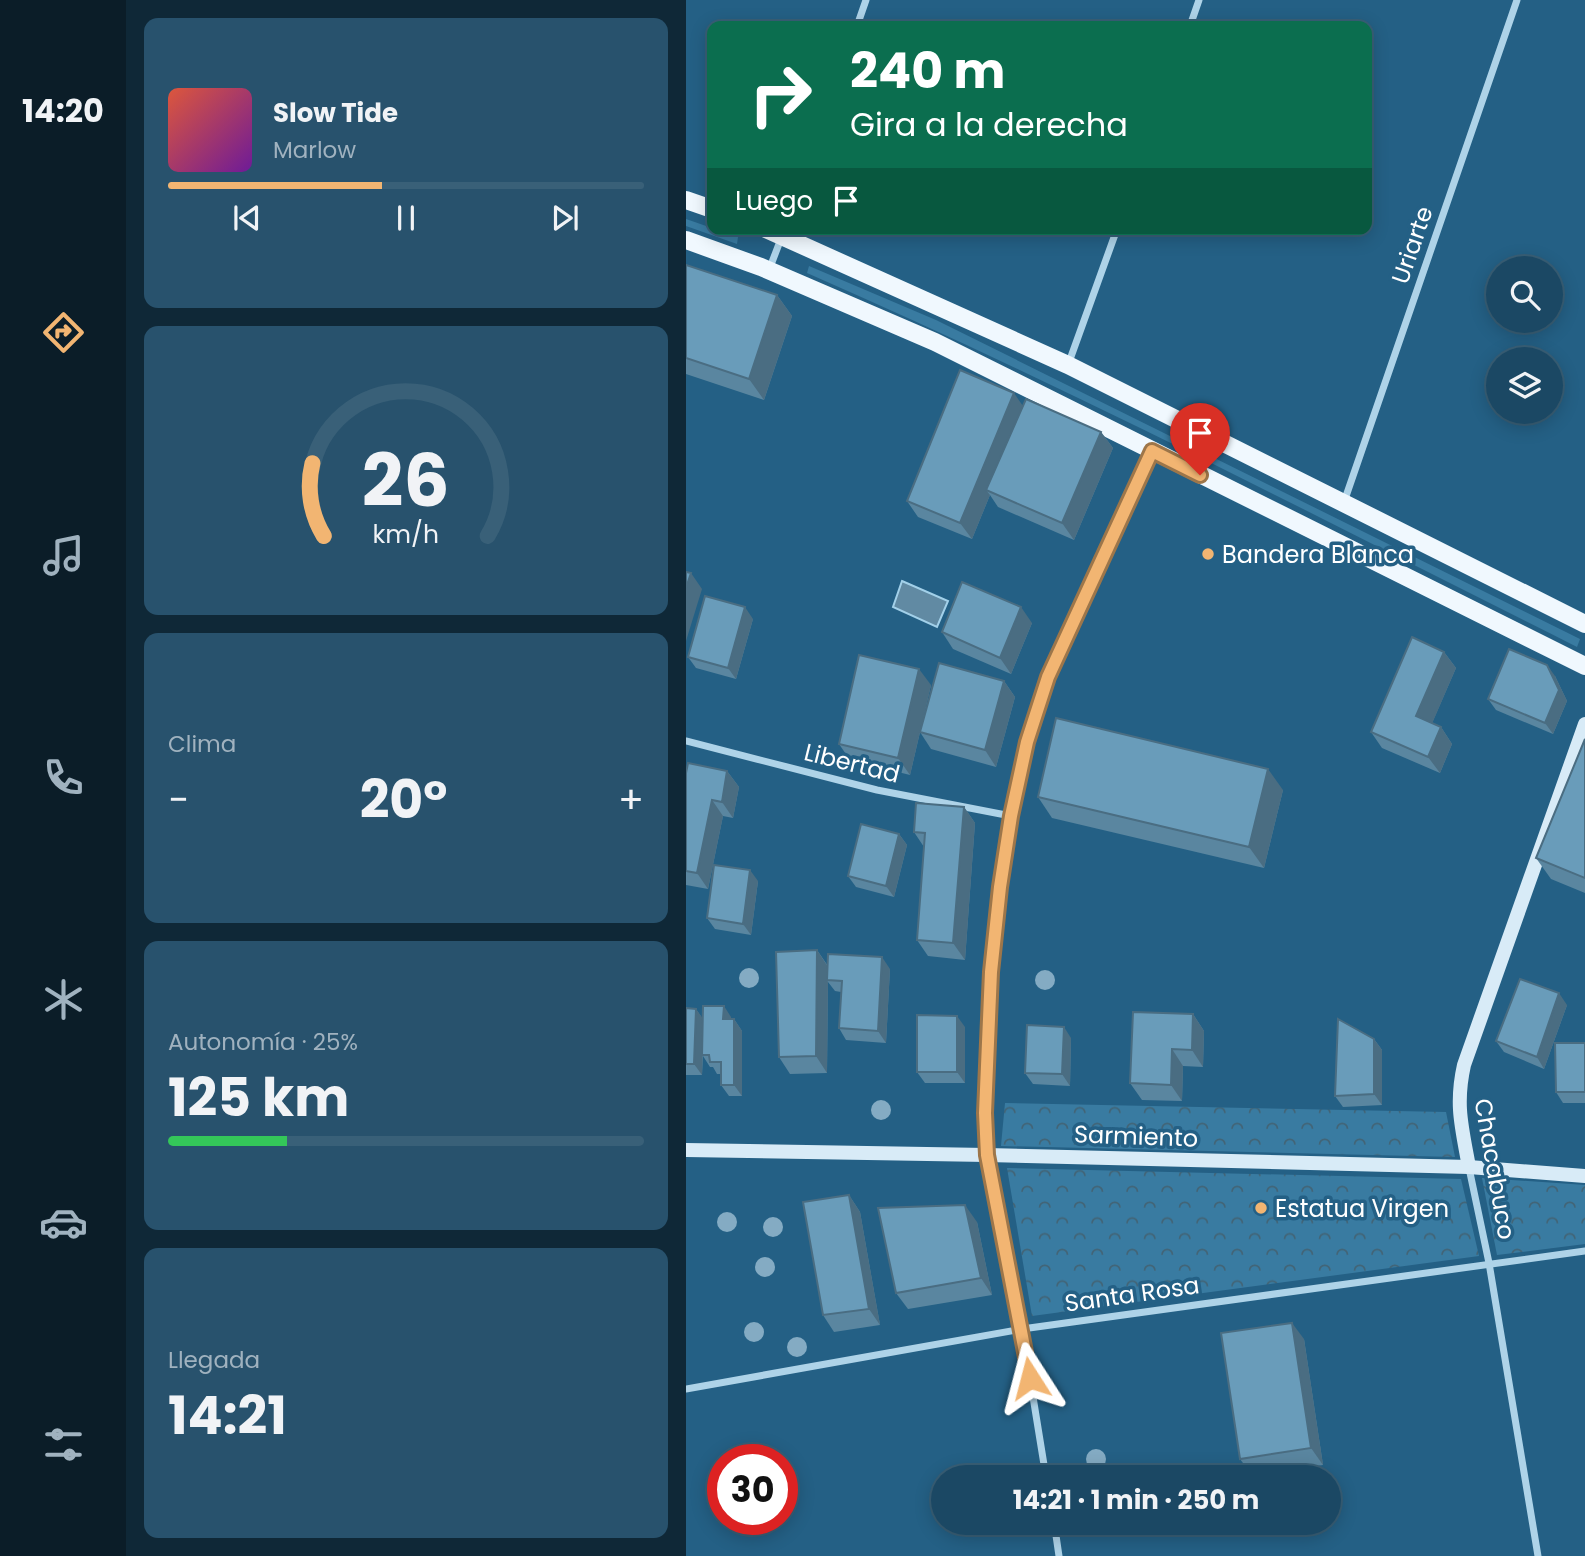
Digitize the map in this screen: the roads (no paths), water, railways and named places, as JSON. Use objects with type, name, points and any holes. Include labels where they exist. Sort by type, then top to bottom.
[{"type":"main road","points":[[686,200],[707,207]]},
{"type":"main road","points":[[787,235],[1068,365],[1585,624]]},
{"type":"main road","points":[[686,240],[769,271],[935,342],[1585,666]]},
{"type":"street","points":[[859,21],[866,0]]},
{"type":"street","points":[[1192,21],[1199,0]]},
{"type":"street","name":"Uriarte","points":[[1344,503],[1517,0]]},
{"type":"street","points":[[769,271],[777,235]]},
{"type":"street","points":[[1068,365],[1115,235]]},
{"type":"street","points":[[1044,1465],[1022,1329],[987,1155],[985,1113],[991,972],[1011,816],[1027,742],[1048,677],[1152,451]]},
{"type":"street","name":"Chacabuco","points":[[1538,1556],[1489,1263],[1458,1109],[1458,1090],[1464,1065],[1585,724]]},
{"type":"street","name":"Libertad","points":[[686,741],[877,790],[1011,816]]},
{"type":"street","name":"Sarmiento","points":[[686,1150],[1469,1167],[1585,1176]]},
{"type":"street","name":"Santa Rosa","points":[[686,1389],[1022,1329],[1585,1251]]},
{"type":"street","points":[[1056,1535],[1059,1556]]},
{"type":"place","name":"Bandera Blanca","points":[[1208,554]]},
{"type":"place","name":"Estatua Virgen","points":[[1261,1208]]}]
